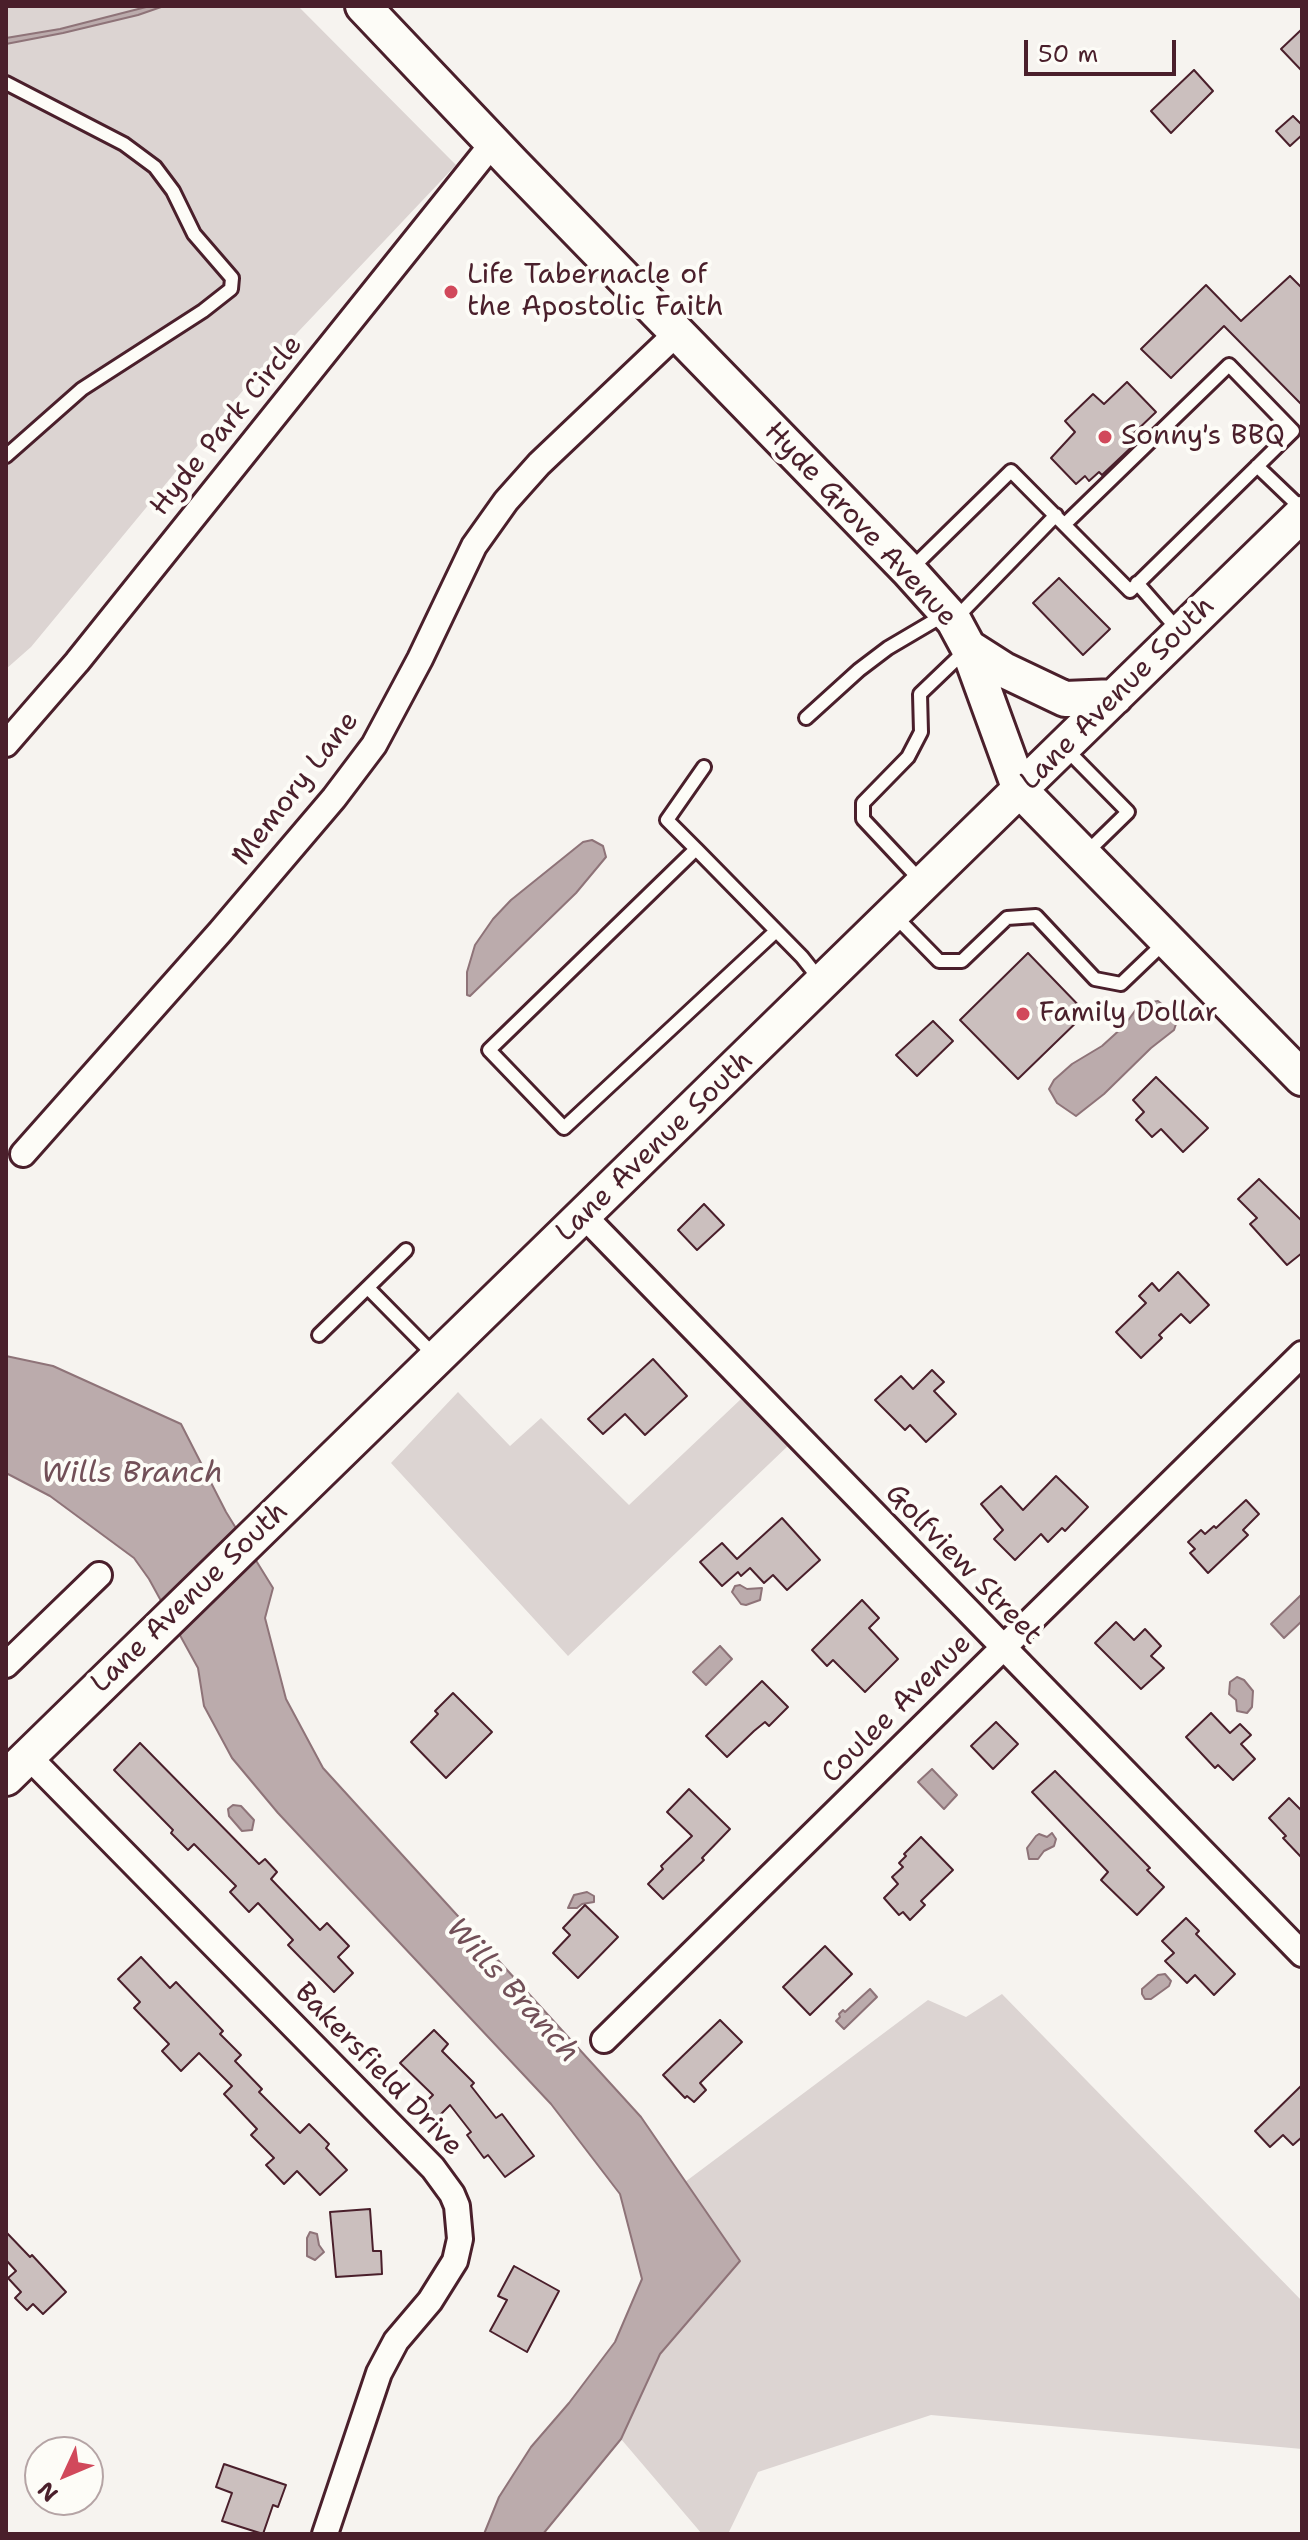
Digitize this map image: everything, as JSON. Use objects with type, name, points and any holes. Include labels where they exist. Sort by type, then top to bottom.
[{"type":"main road","name":"Hyde Grove Avenue","points":[[363,6],[909,571],[956,627],[1020,790],[1302,1078]]},
{"type":"main road","name":"Lane Avenue South","points":[[17,1767],[823,983],[1302,511]]},
{"type":"main road","points":[[956,627],[1004,670],[1065,699],[1115,697]]},
{"type":"street","name":"Hyde Park Circle","points":[[6,744],[77,662],[493,143]]},
{"type":"street","name":"Memory Lane","points":[[23,1154],[240,908],[334,798],[374,745],[420,659],[474,546],[499,510],[539,464],[677,333]]},
{"type":"street","name":"Golfview Street","points":[[584,1216],[1302,1954]]},
{"type":"street","name":"Coulee Avenue","points":[[604,2040],[1302,1354]]},
{"type":"street","points":[[6,1665],[99,1575]]},
{"type":"street","name":"Bakersfield Drive","points":[[17,1767],[433,2168],[457,2206],[460,2239],[455,2261],[430,2301],[396,2341],[379,2373],[325,2534]]},
{"type":"lane","points":[[6,83],[124,144],[155,167],[173,191],[194,234],[232,278],[231,289],[82,389],[6,456]]},
{"type":"lane","points":[[909,571],[1011,471],[1061,519],[1130,591],[1293,431],[1229,365],[1061,519],[956,627],[920,694],[921,732],[908,757],[863,803],[863,819],[924,884]]},
{"type":"lane","points":[[1257,466],[1302,511]]},
{"type":"lane","points":[[1137,583],[1181,632]]},
{"type":"lane","points":[[806,718],[859,670],[901,640],[956,627]]},
{"type":"lane","points":[[1064,747],[1128,812],[1084,856]]},
{"type":"lane","points":[[704,767],[667,820],[823,983]]},
{"type":"lane","points":[[696,849],[489,1050],[564,1128],[776,931]]},
{"type":"lane","points":[[893,914],[939,961],[962,961],[1007,918],[1036,916],[1095,979],[1121,984],[1167,940]]},
{"type":"lane","points":[[319,1335],[406,1250]]},
{"type":"lane","points":[[368,1288],[437,1359]]},
{"type":"shaded area","points":[[6,6],[298,6],[456,165],[245,388],[31,647],[6,669]]},
{"type":"shaded area","points":[[458,1392],[510,1446],[541,1418],[629,1505],[741,1399],[791,1443],[568,1656],[391,1463]]},
{"type":"shaded area","points":[[1002,1994],[1302,2301],[1302,2449],[931,2415],[758,2472],[728,2534],[702,2534],[621,2439],[660,2354],[740,2261],[685,2182],[928,2000],[966,2017]]},
{"type":"water","points":[[150,6],[164,6],[138,15],[6,44],[6,38],[60,29]]},
{"type":"water","points":[[592,840],[603,846],[606,857],[576,893],[470,996],[467,995],[467,972],[475,945],[493,919],[511,900],[583,842]]},
{"type":"water","points":[[1158,1001],[1178,1018],[1174,1030],[1076,1116],[1057,1103],[1049,1089],[1054,1080],[1072,1064],[1102,1046],[1124,1026],[1137,1008]]},
{"type":"water","name":"Wills Branch","points":[[6,1356],[53,1366],[181,1424],[226,1512],[273,1588],[265,1618],[286,1699],[323,1768],[641,2117],[740,2261],[660,2354],[621,2439],[543,2534],[484,2534],[499,2497],[531,2447],[615,2342],[642,2279],[620,2194],[551,2104],[278,1813],[232,1758],[204,1706],[198,1668],[149,1579],[134,1558],[50,1496],[6,1473]]},
{"type":"water","points":[[735,1586],[747,1589],[762,1588],[760,1600],[741,1604],[732,1592]]},
{"type":"water","points":[[1301,1595],[1302,1621],[1284,1638],[1271,1624]]},
{"type":"water","points":[[720,1646],[732,1659],[706,1685],[693,1672]]},
{"type":"water","points":[[1237,1677],[1253,1691],[1252,1707],[1247,1713],[1237,1711],[1236,1700],[1229,1694],[1230,1682]]},
{"type":"water","points":[[932,1769],[957,1795],[944,1809],[918,1782]]},
{"type":"water","points":[[233,1805],[241,1806],[254,1820],[252,1830],[242,1831],[229,1816],[228,1809]]},
{"type":"water","points":[[1052,1833],[1056,1839],[1054,1846],[1044,1851],[1038,1859],[1029,1859],[1027,1848],[1036,1836],[1047,1837]]},
{"type":"water","points":[[587,1892],[594,1896],[594,1902],[568,1908],[574,1895]]},
{"type":"water","points":[[1165,1974],[1171,1981],[1169,1986],[1151,1999],[1145,1999],[1142,1989],[1158,1975]]},
{"type":"water","points":[[870,1989],[877,1997],[844,2029],[836,2021],[839,2014]]},
{"type":"water","points":[[310,2232],[317,2234],[324,2252],[315,2260],[307,2256]]},
{"type":"building","points":[[1302,29],[1302,71],[1281,49]]},
{"type":"building","points":[[1194,70],[1213,91],[1171,133],[1151,111]]},
{"type":"building","points":[[1293,116],[1302,125],[1302,135],[1290,146],[1276,131]]},
{"type":"building","points":[[1290,276],[1302,288],[1302,405],[1224,326],[1171,378],[1141,349],[1206,285],[1241,321]]},
{"type":"building","points":[[1127,382],[1156,412],[1133,434],[1139,440],[1102,475],[1099,472],[1089,481],[1085,476],[1076,484],[1051,458],[1075,432],[1065,421],[1093,394],[1104,404]]},
{"type":"building","points":[[1059,578],[1110,629],[1083,655],[1033,603]]},
{"type":"building","points":[[1028,953],[1086,1013],[1018,1079],[960,1020]]},
{"type":"building","points":[[933,1021],[953,1041],[917,1076],[896,1055]]},
{"type":"building","points":[[1156,1077],[1208,1128],[1183,1152],[1161,1129],[1152,1137],[1136,1120],[1144,1112],[1133,1100]]},
{"type":"building","points":[[1259,1179],[1302,1221],[1302,1253],[1287,1265],[1250,1224],[1257,1218],[1238,1199]]},
{"type":"building","points":[[704,1204],[724,1225],[697,1250],[678,1230]]},
{"type":"building","points":[[1178,1272],[1209,1305],[1190,1323],[1181,1314],[1141,1358],[1116,1332],[1146,1303],[1139,1296],[1152,1283],[1159,1291]]},
{"type":"building","points":[[653,1359],[687,1396],[645,1435],[625,1414],[603,1434],[588,1419]]},
{"type":"building","points":[[932,1370],[944,1382],[934,1391],[956,1414],[926,1442],[910,1425],[905,1430],[875,1400],[901,1376],[913,1389]]},
{"type":"building","points":[[1056,1476],[1088,1507],[1065,1531],[1062,1528],[1048,1542],[1041,1534],[1015,1560],[994,1539],[1003,1530],[981,1504],[1001,1486],[1023,1510]]},
{"type":"building","points":[[1246,1500],[1259,1514],[1243,1530],[1248,1535],[1208,1573],[1190,1553],[1195,1549],[1188,1542],[1201,1530],[1205,1534],[1214,1526],[1216,1528]]},
{"type":"building","points":[[782,1518],[820,1560],[787,1590],[773,1575],[764,1583],[750,1568],[741,1576],[738,1572],[722,1586],[700,1562],[722,1543],[737,1559]]},
{"type":"building","points":[[862,1600],[879,1618],[869,1628],[898,1659],[865,1692],[833,1660],[827,1666],[812,1650]]},
{"type":"building","points":[[1116,1622],[1134,1640],[1145,1629],[1161,1646],[1151,1656],[1164,1668],[1141,1689],[1095,1643]]},
{"type":"building","points":[[762,1681],[788,1707],[769,1726],[765,1722],[754,1731],[727,1757],[706,1736]]},
{"type":"building","points":[[453,1693],[492,1732],[446,1778],[411,1742]]},
{"type":"building","points":[[1211,1713],[1230,1733],[1240,1724],[1251,1735],[1241,1744],[1255,1759],[1233,1780],[1218,1765],[1215,1768],[1186,1737]]},
{"type":"building","points":[[996,1722],[1018,1744],[993,1769],[971,1746]]},
{"type":"building","points":[[140,1743],[259,1864],[265,1859],[277,1872],[271,1879],[320,1930],[327,1923],[349,1946],[338,1957],[353,1973],[334,1992],[288,1945],[293,1940],[258,1903],[249,1912],[230,1892],[236,1886],[194,1844],[188,1850],[171,1833],[173,1830],[114,1770]]},
{"type":"building","points":[[1055,1771],[1150,1868],[1147,1870],[1164,1887],[1137,1915],[1101,1880],[1108,1872],[1032,1792]]},
{"type":"building","points":[[689,1789],[730,1829],[702,1858],[704,1860],[663,1899],[648,1884],[663,1869],[661,1866],[692,1836],[667,1812]]},
{"type":"building","points":[[1289,1798],[1302,1811],[1302,1858],[1269,1818]]},
{"type":"building","points":[[921,1837],[953,1870],[921,1901],[925,1905],[910,1920],[903,1912],[899,1915],[884,1898],[898,1884],[892,1877],[903,1867],[899,1863],[906,1856],[904,1854]]},
{"type":"building","points":[[585,1905],[618,1937],[578,1978],[553,1953],[570,1935],[563,1928]]},
{"type":"building","points":[[1186,1918],[1199,1931],[1196,1934],[1235,1974],[1214,1995],[1195,1975],[1187,1983],[1165,1961],[1174,1953],[1162,1941]]},
{"type":"building","points":[[825,1946],[852,1974],[810,2015],[783,1987]]},
{"type":"building","points":[[141,1957],[170,1988],[176,1982],[223,2031],[220,2034],[241,2055],[235,2061],[262,2089],[259,2092],[300,2133],[309,2124],[329,2144],[326,2148],[347,2170],[320,2195],[297,2171],[284,2184],[266,2165],[274,2158],[251,2135],[257,2129],[224,2094],[232,2086],[199,2053],[181,2071],[162,2051],[169,2044],[134,2008],[140,2002],[118,1979]]},
{"type":"building","points":[[720,2020],[742,2042],[700,2083],[706,2090],[694,2102],[687,2096],[685,2098],[663,2075]]},
{"type":"building","points":[[434,2030],[448,2044],[442,2051],[474,2083],[471,2086],[496,2118],[502,2114],[534,2156],[505,2177],[488,2155],[484,2158],[467,2135],[471,2132],[450,2105],[436,2119],[422,2106],[433,2095],[400,2063]]},
{"type":"building","points":[[1302,2085],[1302,2137],[1293,2145],[1283,2135],[1270,2147],[1255,2131]]},
{"type":"building","points":[[370,2209],[373,2251],[381,2251],[382,2274],[336,2277],[330,2212]]},
{"type":"building","points":[[6,2232],[66,2292],[43,2314],[33,2304],[27,2310],[15,2298],[21,2292],[8,2278],[16,2271],[6,2260]]},
{"type":"building","points":[[514,2266],[559,2291],[527,2352],[490,2331],[507,2300],[498,2296]]},
{"type":"building","points":[[224,2464],[286,2485],[278,2507],[273,2505],[263,2534],[222,2521],[232,2493],[216,2487]]},
{"type":"place","name":"Life Tabernacle of the Apostolic Faith","points":[[451,292]]},
{"type":"place","name":"Sonny's BBQ","points":[[1105,437]]},
{"type":"place","name":"Family Dollar","points":[[1023,1014]]}]
